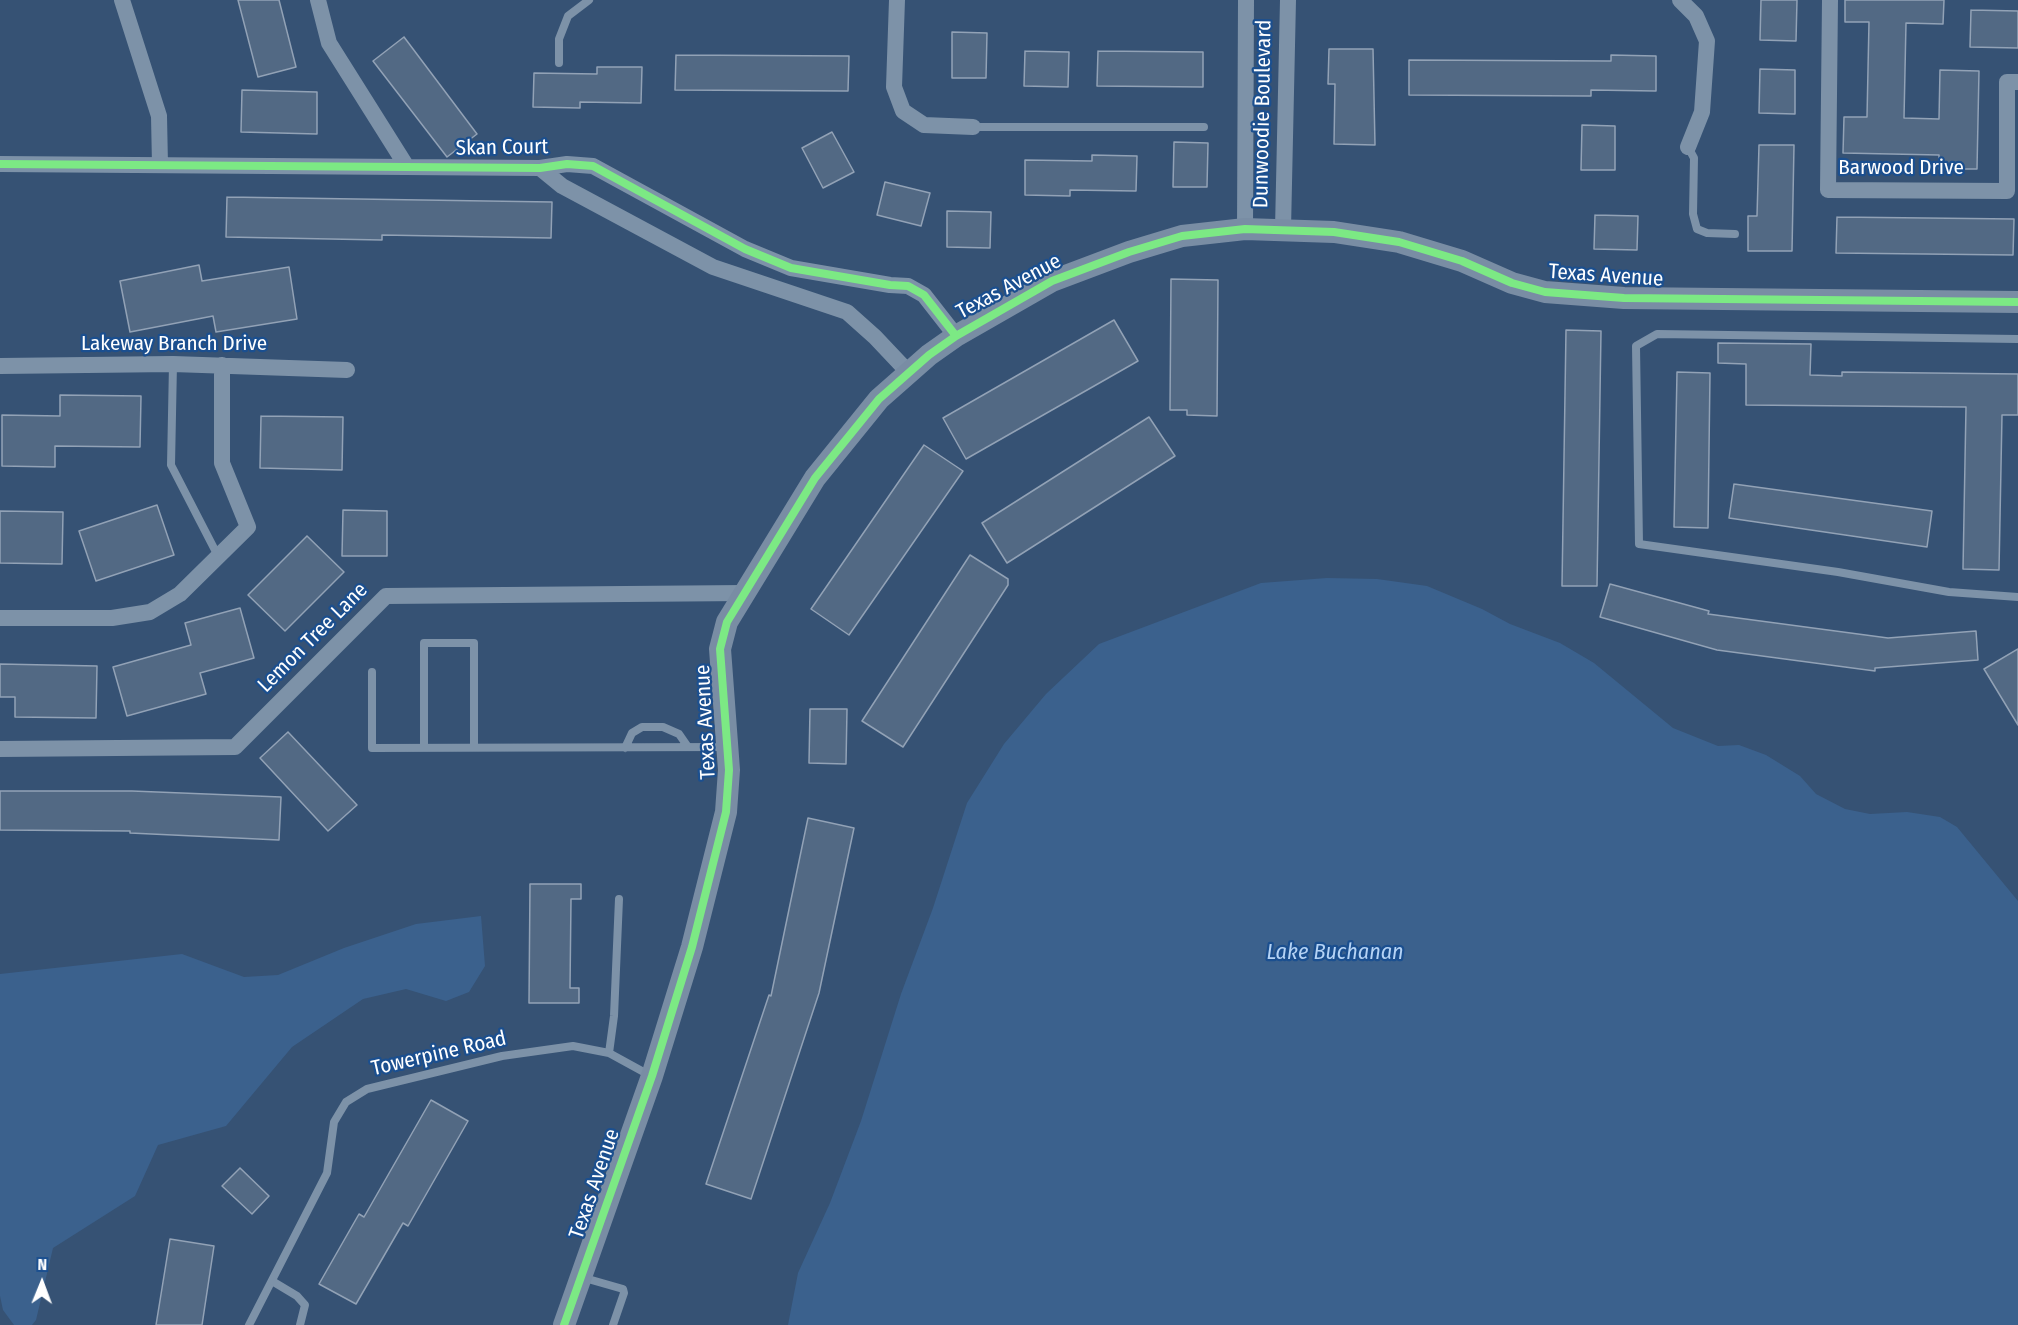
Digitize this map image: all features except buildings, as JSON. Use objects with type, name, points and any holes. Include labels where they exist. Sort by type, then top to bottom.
[{"type":"street","points":[[122,0],[159,116],[160,165]]},
{"type":"street","points":[[318,0],[328,44],[407,167]]},
{"type":"street","points":[[897,0],[894,87],[903,111],[924,125],[973,127]]},
{"type":"street","name":"Dunwoodie Boulevard","points":[[1245,228],[1246,0]]},
{"type":"street","name":"Dunwoodie Boulevard","points":[[1283,229],[1288,0]]},
{"type":"street","points":[[1680,0],[1696,16],[1707,41],[1702,112],[1688,147]]},
{"type":"street","name":"Barwood Drive","points":[[1830,0],[1828,190],[2007,191],[2007,82],[2018,82]]},
{"type":"street","name":"Skan Court","points":[[0,164],[540,168],[567,164],[593,166],[745,249],[791,268],[850,279],[908,286],[924,295],[956,336]]},
{"type":"street","name":"Skan Court","points":[[540,168],[562,186],[713,267],[847,312],[876,337],[909,373]]},
{"type":"street","name":"Texas Avenue","points":[[564,1325],[652,1076],[692,947],[726,812],[729,770],[720,649],[727,622],[815,478],[879,399],[956,336],[1052,281],[1129,252],[1182,236],[1245,228],[1334,232],[1399,242],[1462,261],[1512,283],[1545,292],[1624,298],[2018,302]]},
{"type":"street","name":"Lakeway Branch Drive","points":[[0,366],[172,364],[347,370]]},
{"type":"street","points":[[0,618],[112,618],[150,612],[180,594],[248,527],[222,464],[222,365]]},
{"type":"street","name":"Lemon Tree Lane","points":[[0,749],[236,747],[386,596],[745,593]]},
{"type":"lane","points":[[559,63],[559,39],[567,16],[589,0]]},
{"type":"lane","points":[[973,127],[1204,127]]},
{"type":"lane","points":[[1688,147],[1694,159],[1693,214],[1698,229],[1707,233],[1735,234]]},
{"type":"lane","points":[[2018,339],[1658,334],[1636,346],[1639,544],[1949,592],[2018,597]]},
{"type":"lane","points":[[172,364],[171,465],[218,556]]},
{"type":"lane","points":[[424,747],[424,643],[474,643],[474,747]]},
{"type":"lane","points":[[372,672],[372,748],[727,747]]},
{"type":"lane","points":[[625,748],[632,733],[642,728],[663,727],[680,734],[688,747]]},
{"type":"lane","points":[[609,1053],[614,1016],[619,899]]},
{"type":"lane","name":"Towerpine Road","points":[[249,1325],[327,1173],[334,1122],[346,1102],[366,1089],[501,1056],[573,1046],[609,1053],[652,1076]]},
{"type":"lane","points":[[581,1277],[623,1289],[624,1293],[612,1325]]},
{"type":"lane","points":[[272,1281],[297,1296],[305,1305],[300,1325]]},
{"type":"water","name":"Lake Buchanan","points":[[1327,578],[1377,579],[1427,586],[1482,609],[1510,624],[1560,643],[1594,663],[1673,728],[1718,746],[1739,745],[1766,755],[1800,776],[1816,794],[1845,809],[1870,814],[1907,812],[1940,817],[1957,827],[2018,901],[2018,1325],[788,1325],[798,1273],[830,1203],[861,1121],[901,994],[933,908],[967,803],[1004,744],[1046,694],[1099,644],[1261,583]]},
{"type":"water","points":[[481,916],[485,966],[469,992],[446,1001],[406,989],[363,999],[292,1047],[226,1126],[158,1145],[135,1196],[53,1248],[36,1320],[32,1325],[14,1325],[3,1310],[0,1296],[0,974],[182,954],[244,977],[278,975],[344,948],[416,924]]},
{"type":"cycle path","points":[[0,164],[540,168],[567,164],[593,166],[745,249],[791,268],[908,286],[924,295],[956,336]]},
{"type":"cycle path","points":[[564,1325],[652,1076],[692,947],[726,812],[729,770],[720,649],[727,622],[815,478],[879,399],[929,355],[956,336],[1052,281],[1129,252],[1182,236],[1245,229],[1334,232],[1399,242],[1462,261],[1512,283],[1545,292],[1624,298],[2018,302]]}]
